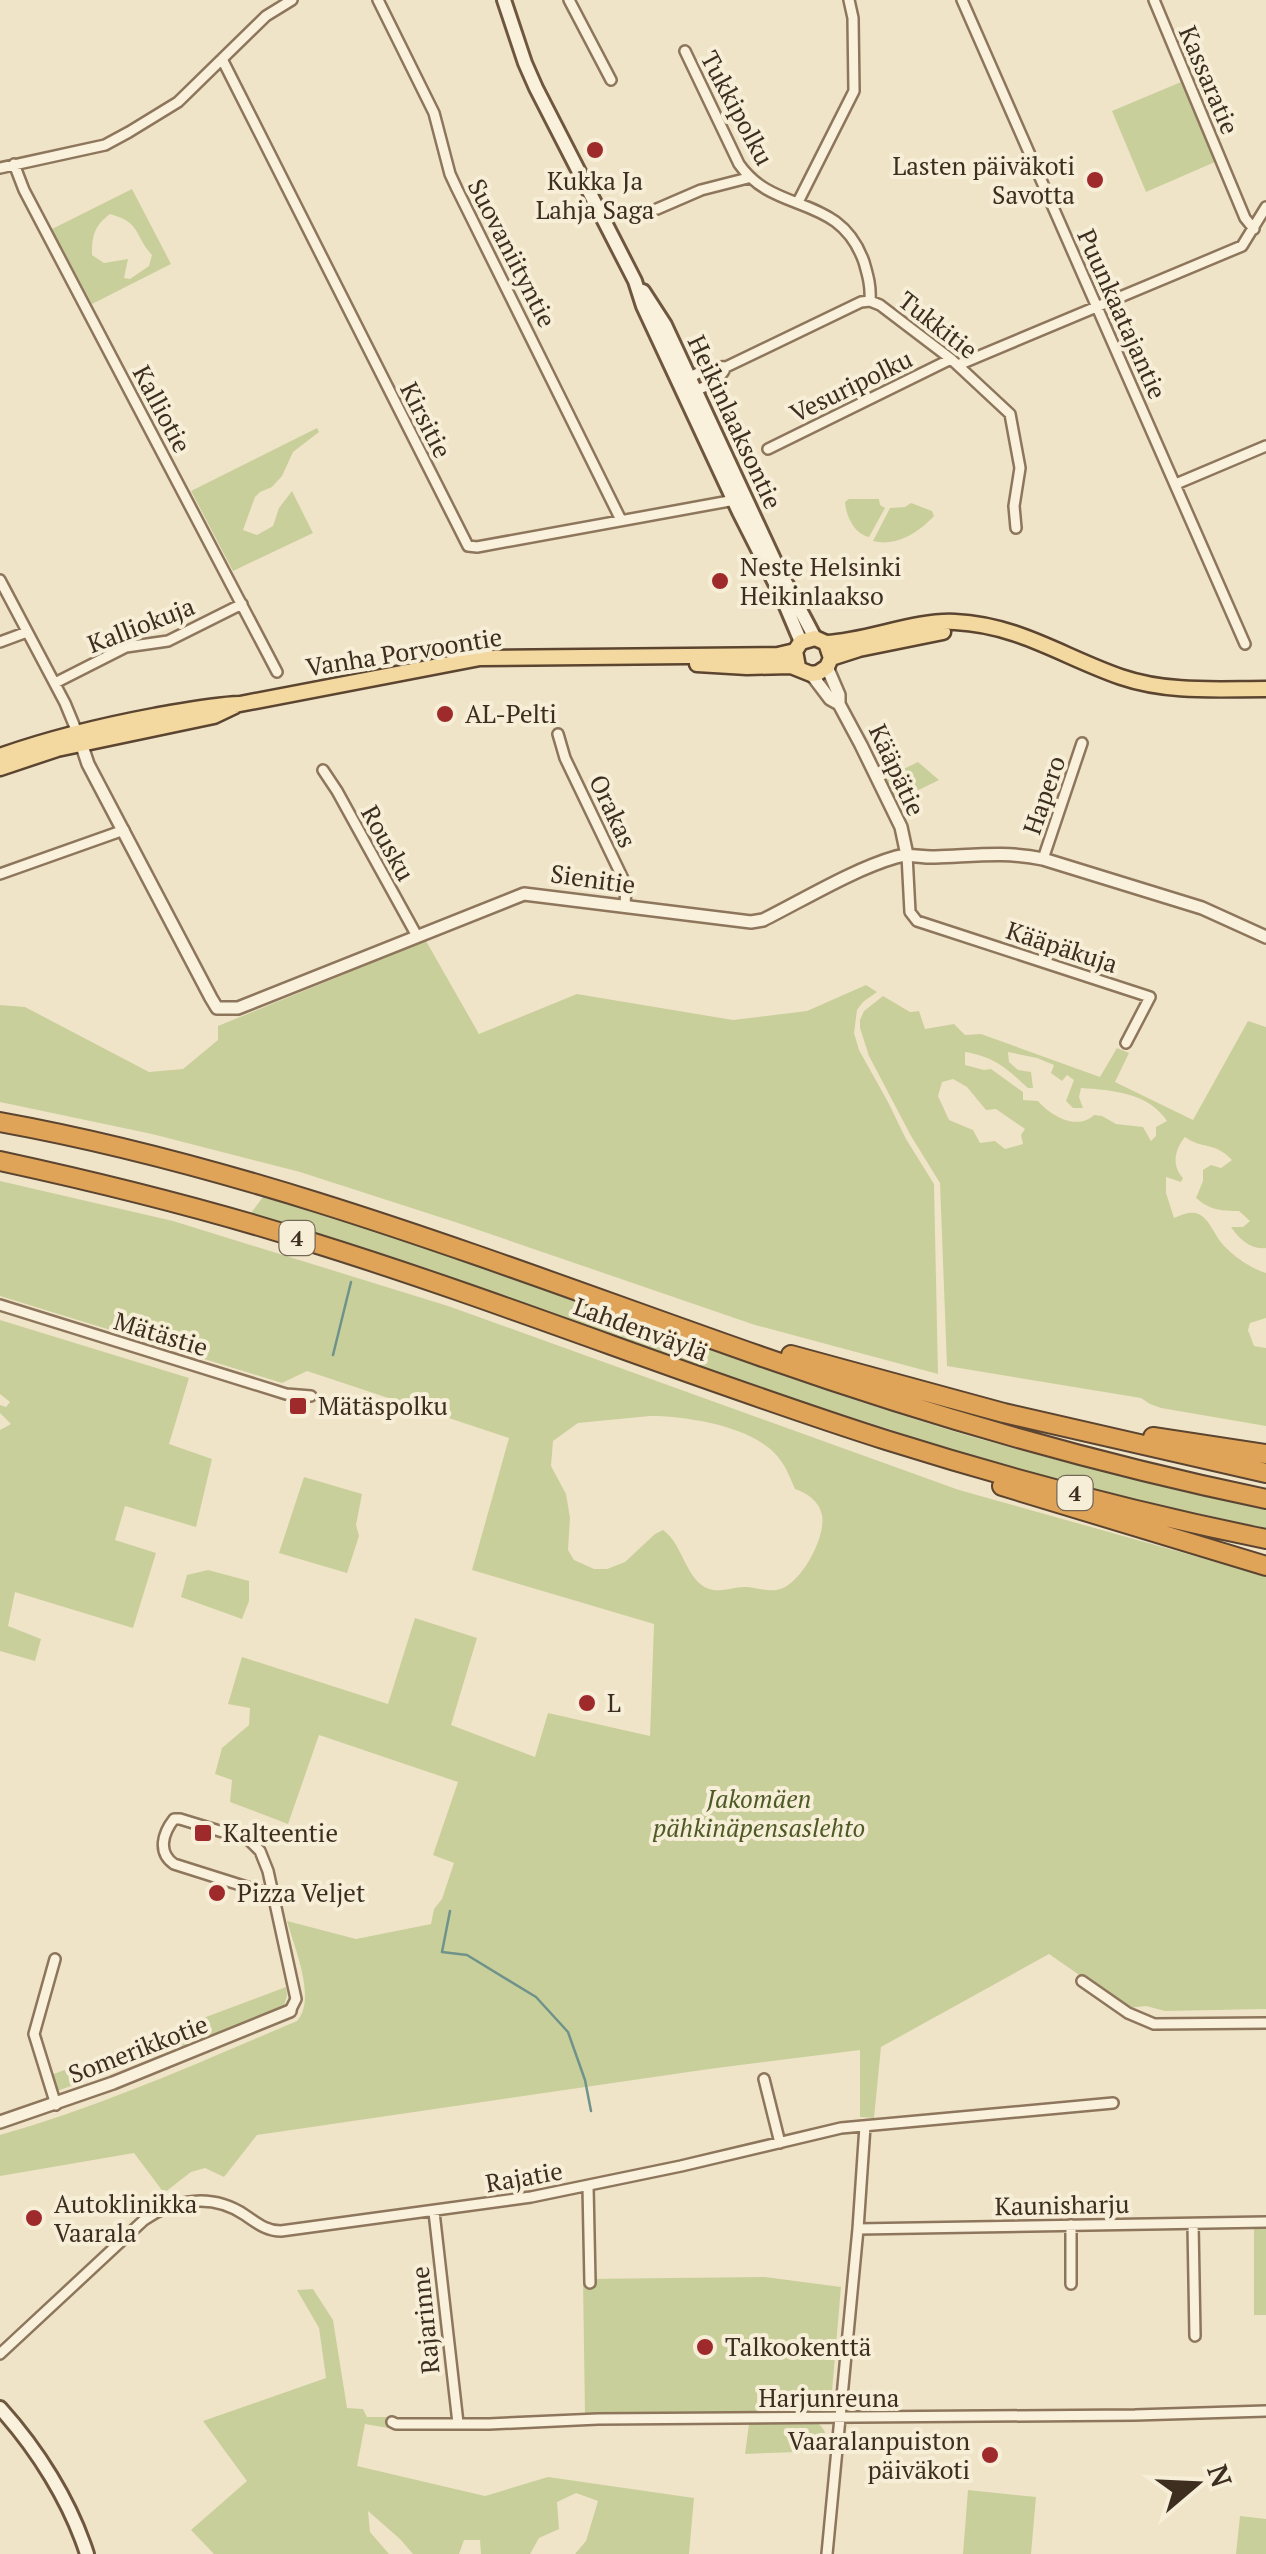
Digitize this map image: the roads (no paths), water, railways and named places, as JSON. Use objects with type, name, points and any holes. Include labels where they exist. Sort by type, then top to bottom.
[{"type":"highway","name":"Lahdenväylä","points":[[0,1122],[218,1174],[311,1202],[996,1434],[1266,1498]]},
{"type":"highway","name":"Lahdenväylä","points":[[0,1161],[100,1183],[328,1247],[886,1440],[1191,1523],[1266,1539]]},
{"type":"highway","points":[[698,1334],[762,1347],[1004,1413],[1266,1473]]},
{"type":"highway","points":[[1004,1413],[1266,1454]]},
{"type":"highway","points":[[886,1440],[975,1478],[1266,1566]]},
{"type":"main road","name":"Heikinlaaksontie","points":[[504,0],[536,88],[635,281],[643,306],[689,386],[782,597],[813,655]]},
{"type":"main road","name":"Vanha Porvoontie","points":[[0,756],[213,704],[240,704],[480,658],[637,658],[671,663],[813,655],[844,642],[955,622],[1019,633],[1120,676],[1149,684],[1187,689],[1266,689]]},
{"type":"main road","name":"Vanha Porvoontie","points":[[0,768],[79,738]]},
{"type":"main road","points":[[0,2408],[24,2436],[58,2491],[86,2554]]},
{"type":"street","points":[[0,168],[116,139],[172,106],[266,16],[292,0]]},
{"type":"street","name":"Suovaniityntie","points":[[378,0],[434,113],[457,189],[622,520]]},
{"type":"street","points":[[570,0],[610,80]]},
{"type":"street","points":[[798,202],[854,91],[850,0]]},
{"type":"street","name":"Puunkaatajantie","points":[[962,0],[1245,644]]},
{"type":"street","name":"Kassaratie","points":[[1154,0],[1245,218],[1254,229]]},
{"type":"street","name":"Tukkipolku","points":[[684,51],[748,178],[768,192],[829,217],[852,236],[870,282],[870,301]]},
{"type":"street","name":"Kirsitie","points":[[222,59],[466,543]]},
{"type":"street","name":"Kalliotie","points":[[14,164],[24,190],[277,672]]},
{"type":"street","points":[[658,208],[700,190],[748,178]]},
{"type":"street","points":[[1254,229],[1266,207]]},
{"type":"street","name":"Vesuripolku","points":[[768,449],[955,362],[1242,246],[1254,229]]},
{"type":"street","name":"Tukkitie","points":[[689,386],[722,376],[726,368],[851,307],[870,301],[880,305],[955,362],[1010,414],[1020,468],[1014,506],[1016,528]]},
{"type":"street","points":[[1176,484],[1266,446]]},
{"type":"street","points":[[454,552],[466,543],[477,547],[741,500]]},
{"type":"street","points":[[0,580],[79,738]]},
{"type":"street","name":"Kalliokuja","points":[[54,683],[126,647],[168,641],[242,604]]},
{"type":"street","points":[[0,642],[27,632]]},
{"type":"street","name":"Kääpätie","points":[[813,655],[820,682],[862,744],[900,827],[913,918]]},
{"type":"street","name":"Orakas","points":[[558,734],[626,885],[625,906]]},
{"type":"street","name":"Sienitie","points":[[79,738],[88,764],[217,1008],[238,1008],[524,894],[740,922],[763,920],[874,866],[906,855],[931,858],[995,853],[1043,859],[1202,908],[1266,937]]},
{"type":"street","name":"Hapero","points":[[1043,859],[1082,744]]},
{"type":"street","name":"Rousku","points":[[323,770],[417,936]]},
{"type":"street","points":[[0,874],[124,830]]},
{"type":"street","name":"Kääpäkuja","points":[[913,918],[1150,997],[1126,1044]]},
{"type":"street","name":"Mätästie","points":[[0,1305],[286,1394],[311,1396]]},
{"type":"street","points":[[272,1895],[174,1864],[163,1853],[170,1822],[180,1819],[249,1840],[260,1851],[266,1862],[296,1998],[290,2011]]},
{"type":"street","points":[[56,1959],[34,2034],[56,2104]]},
{"type":"street","points":[[1082,1981],[1128,2012],[1154,2024],[1266,2023]]},
{"type":"street","name":"Somerikkotie","points":[[0,2122],[188,2054],[290,2011]]},
{"type":"street","points":[[764,2079],[780,2143]]},
{"type":"street","name":"Rajatie","points":[[0,2354],[144,2220],[170,2205],[187,2201],[220,2204],[272,2231],[434,2212],[588,2186],[841,2128],[1114,2103]]},
{"type":"street","points":[[827,2554],[865,2126]]},
{"type":"street","points":[[588,2186],[590,2283]]},
{"type":"street","name":"Rajarinne","points":[[434,2212],[458,2423]]},
{"type":"street","name":"Kaunisharju","points":[[858,2228],[1266,2222]]},
{"type":"street","points":[[1193,2224],[1195,2336]]},
{"type":"street","points":[[1072,2225],[1072,2284]]},
{"type":"street","name":"Harjunreuna","points":[[392,2422],[1266,2411]]},
{"type":"waterway","points":[[333,1355],[351,1282]]},
{"type":"waterway","points":[[450,1911],[442,1952],[467,1955],[536,1997],[568,2032],[591,2111]]},
{"type":"place","name":"Kukka Ja Lahja Saga","points":[[595,150]]},
{"type":"place","name":"Lasten päiväkoti Savotta","points":[[1095,180]]},
{"type":"place","name":"Neste Helsinki Heikinlaakso","points":[[720,581]]},
{"type":"place","name":"AL-Pelti","points":[[445,714]]},
{"type":"place","name":"Mätäspolku","points":[[298,1406]]},
{"type":"place","name":"L","points":[[587,1703]]},
{"type":"place","name":"Kalteentie","points":[[203,1833]]},
{"type":"place","name":"Pizza Veljet","points":[[217,1893]]},
{"type":"place","name":"Autoklinikka Vaarala","points":[[34,2218]]},
{"type":"place","name":"Talkookenttä","points":[[705,2347]]},
{"type":"place","name":"Vaaralanpuiston päiväkoti","points":[[990,2455]]},
{"type":"park label","name":"Jakomäen pähkinäpensaslehto","points":[[759,1814]]}]
